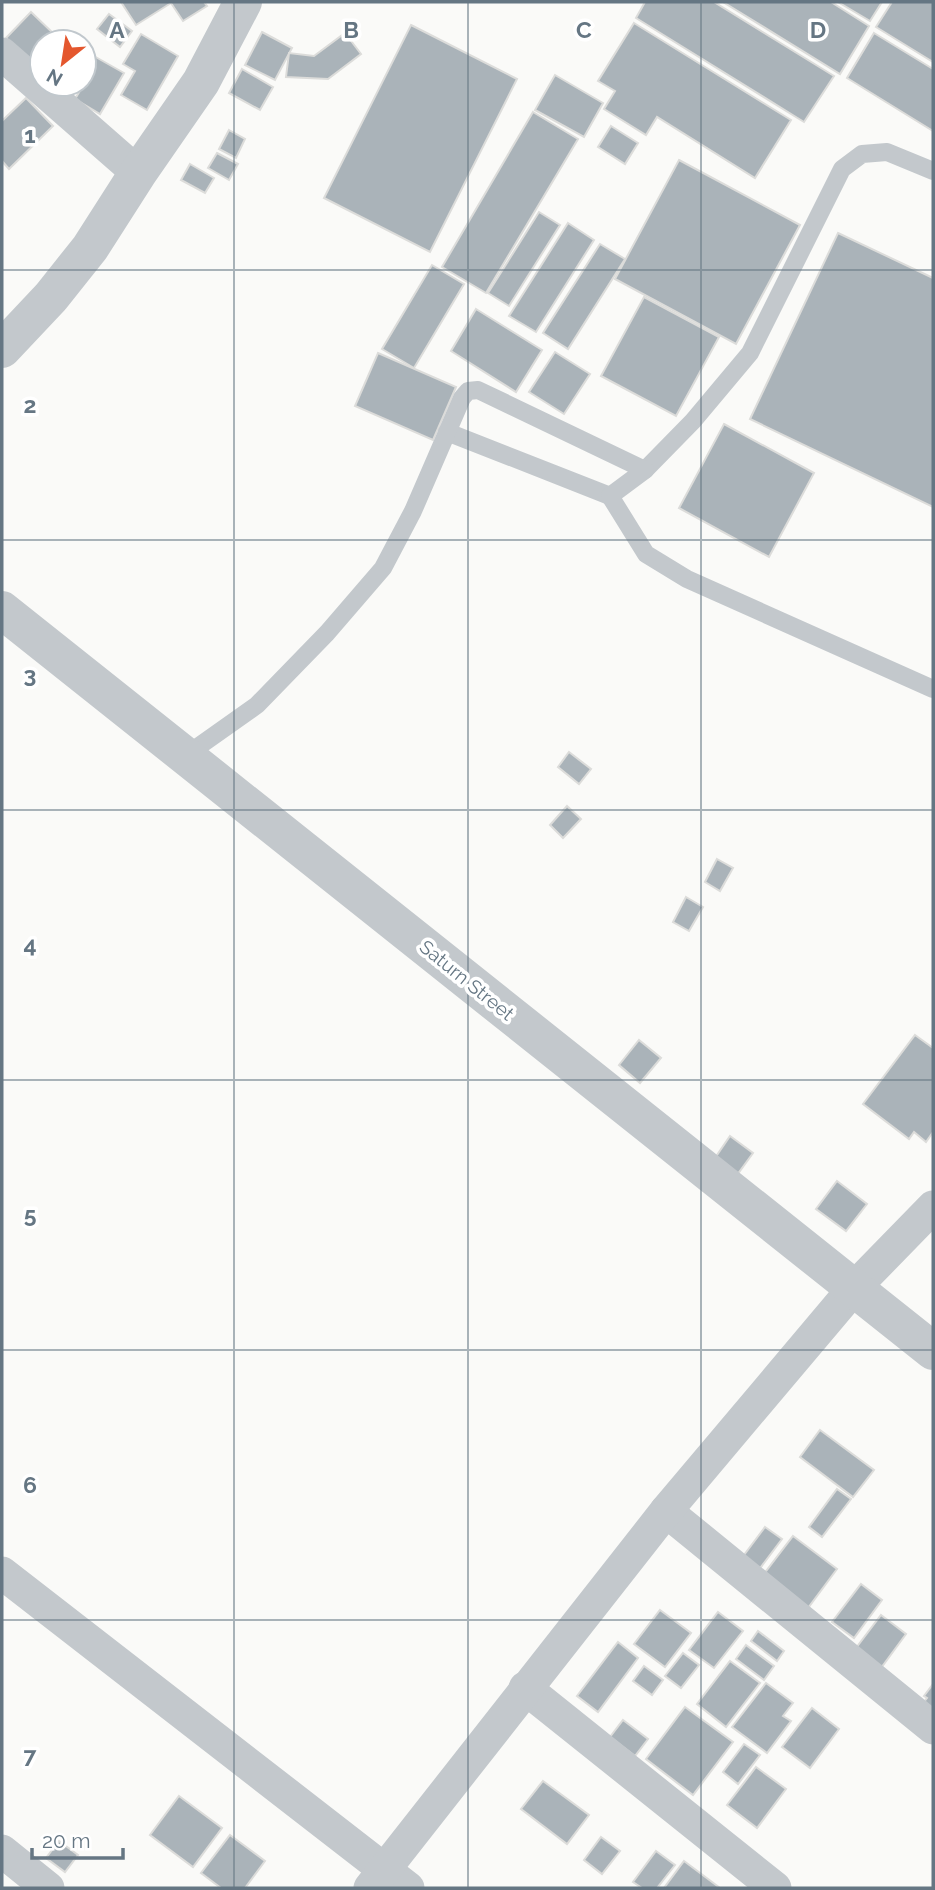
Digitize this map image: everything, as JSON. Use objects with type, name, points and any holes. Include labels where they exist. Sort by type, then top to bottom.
[{"type":"street","points":[[2,349],[51,297],[90,248],[201,82],[243,2]]},
{"type":"street","points":[[2,54],[138,173]]},
{"type":"street","name":"Saturn Street","points":[[2,610],[933,1351]]},
{"type":"street","points":[[2,1573],[387,1882],[525,1688],[666,1510],[854,1288],[933,1207]]},
{"type":"street","points":[[666,1510],[933,1728]]},
{"type":"street","points":[[525,1688],[775,1888]]},
{"type":"street","points":[[2,1851],[48,1888]]},
{"type":"lane","points":[[610,496],[645,470],[693,421],[750,354],[842,169],[862,154],[887,152],[933,171]]},
{"type":"lane","points":[[185,756],[257,705],[327,633],[383,568],[414,511],[462,397],[468,391],[478,390],[645,470]]},
{"type":"lane","points":[[447,432],[610,496],[646,554],[687,579],[933,689]]},
{"type":"building","points":[[121,2],[204,2],[207,6],[183,21],[171,3],[136,25]]},
{"type":"building","points":[[645,2],[714,2],[834,76],[804,122],[636,18]]},
{"type":"building","points":[[723,2],[831,2],[869,26],[840,74]]},
{"type":"building","points":[[838,2],[882,2],[870,21]]},
{"type":"building","points":[[892,2],[933,2],[933,62],[876,27]]},
{"type":"building","points":[[31,12],[48,28],[28,28],[28,58],[6,38]]},
{"type":"building","points":[[109,14],[132,31],[120,47],[98,28]]},
{"type":"building","points":[[634,23],[791,120],[755,178],[657,117],[646,135],[604,109],[615,91],[598,81]]},
{"type":"building","points":[[411,25],[517,79],[430,252],[324,198]]},
{"type":"building","points":[[262,32],[292,48],[275,80],[245,65]]},
{"type":"building","points":[[345,33],[361,54],[328,79],[286,77],[289,53],[314,56]]},
{"type":"building","points":[[874,33],[933,69],[933,131],[847,78]]},
{"type":"building","points":[[141,34],[178,56],[147,110],[121,95],[135,71],[123,64]]},
{"type":"building","points":[[98,58],[124,73],[100,114],[75,99],[98,98]]},
{"type":"building","points":[[242,69],[273,87],[260,110],[229,93]]},
{"type":"building","points":[[555,75],[603,103],[584,137],[535,110]]},
{"type":"building","points":[[26,98],[53,126],[9,169],[2,161],[2,121]]},
{"type":"building","points":[[533,112],[578,139],[486,293],[442,267]]},
{"type":"building","points":[[611,126],[638,143],[625,164],[598,147]]},
{"type":"building","points":[[229,130],[245,139],[236,158],[219,149]]},
{"type":"building","points":[[217,153],[238,164],[229,180],[208,168]]},
{"type":"building","points":[[679,160],[800,225],[736,344],[615,279]]},
{"type":"building","points":[[190,164],[214,178],[205,193],[181,180]]},
{"type":"building","points":[[539,212],[560,225],[509,306],[488,293]]},
{"type":"building","points":[[568,223],[594,240],[536,332],[509,316]]},
{"type":"building","points":[[838,233],[933,278],[933,507],[750,419]]},
{"type":"building","points":[[600,244],[625,259],[568,349],[543,333]]},
{"type":"building","points":[[432,265],[464,284],[414,368],[382,349]]},
{"type":"building","points":[[644,297],[719,337],[676,416],[601,376]]},
{"type":"building","points":[[476,309],[542,350],[516,392],[451,351]]},
{"type":"building","points":[[555,352],[590,374],[564,414],[529,392]]},
{"type":"building","points":[[378,353],[456,387],[433,440],[355,406]]},
{"type":"building","points":[[724,424],[814,473],[769,557],[679,508]]},
{"type":"building","points":[[569,752],[591,769],[579,784],[558,767]]},
{"type":"building","points":[[567,806],[581,819],[563,838],[550,825]]},
{"type":"building","points":[[717,859],[733,868],[720,891],[705,882]]},
{"type":"building","points":[[686,897],[703,907],[689,931],[673,922]]},
{"type":"building","points":[[915,1035],[933,1048],[933,1132],[926,1142],[914,1132],[909,1139],[863,1104]]},
{"type":"building","points":[[639,1040],[661,1058],[640,1083],[619,1065]]},
{"type":"building","points":[[730,1136],[753,1153],[737,1175],[715,1158]]},
{"type":"building","points":[[837,1181],[867,1204],[846,1231],[816,1209]]},
{"type":"building","points":[[820,1430],[874,1470],[853,1497],[800,1457]]},
{"type":"building","points":[[837,1489],[851,1499],[822,1537],[809,1527]]},
{"type":"building","points":[[765,1527],[782,1539],[758,1571],[741,1559]]},
{"type":"building","points":[[793,1536],[837,1569],[805,1612],[760,1579]]},
{"type":"building","points":[[861,1584],[882,1600],[854,1638],[832,1622]]},
{"type":"building","points":[[660,1610],[691,1633],[665,1667],[634,1644]]},
{"type":"building","points":[[718,1612],[743,1631],[714,1668],[689,1650]]},
{"type":"building","points":[[881,1615],[906,1634],[881,1668],[856,1648]]},
{"type":"building","points":[[758,1631],[784,1651],[777,1661],[751,1641]]},
{"type":"building","points":[[618,1642],[638,1658],[598,1712],[577,1696]]},
{"type":"building","points":[[746,1645],[774,1666],[764,1680],[736,1659]]},
{"type":"building","points":[[683,1653],[699,1665],[681,1688],[665,1676]]},
{"type":"building","points":[[730,1661],[760,1683],[726,1727],[697,1704]]},
{"type":"building","points":[[644,1666],[663,1680],[652,1695],[633,1681]]},
{"type":"building","points":[[766,1683],[793,1703],[783,1716],[791,1721],[767,1753],[732,1727]]},
{"type":"building","points":[[933,1684],[933,1717],[920,1707]]},
{"type":"building","points":[[685,1707],[733,1742],[693,1795],[646,1759]]},
{"type":"building","points":[[812,1708],[839,1729],[810,1768],[782,1747]]},
{"type":"building","points":[[623,1720],[648,1739],[635,1756],[610,1737]]},
{"type":"building","points":[[744,1744],[760,1755],[738,1784],[723,1772]]},
{"type":"building","points":[[756,1767],[786,1789],[757,1828],[727,1805]]},
{"type":"building","points":[[543,1781],[589,1815],[567,1844],[521,1809]]},
{"type":"building","points":[[179,1796],[222,1828],[193,1867],[150,1835]]},
{"type":"building","points":[[230,1835],[265,1861],[245,1888],[221,1888],[201,1873]]},
{"type":"building","points":[[601,1837],[620,1851],[602,1874],[584,1860]]},
{"type":"building","points":[[59,1841],[78,1855],[65,1872],[46,1858]]},
{"type":"building","points":[[656,1851],[675,1865],[657,1888],[642,1888],[633,1882]]},
{"type":"building","points":[[684,1861],[720,1888],[664,1888]]}]
